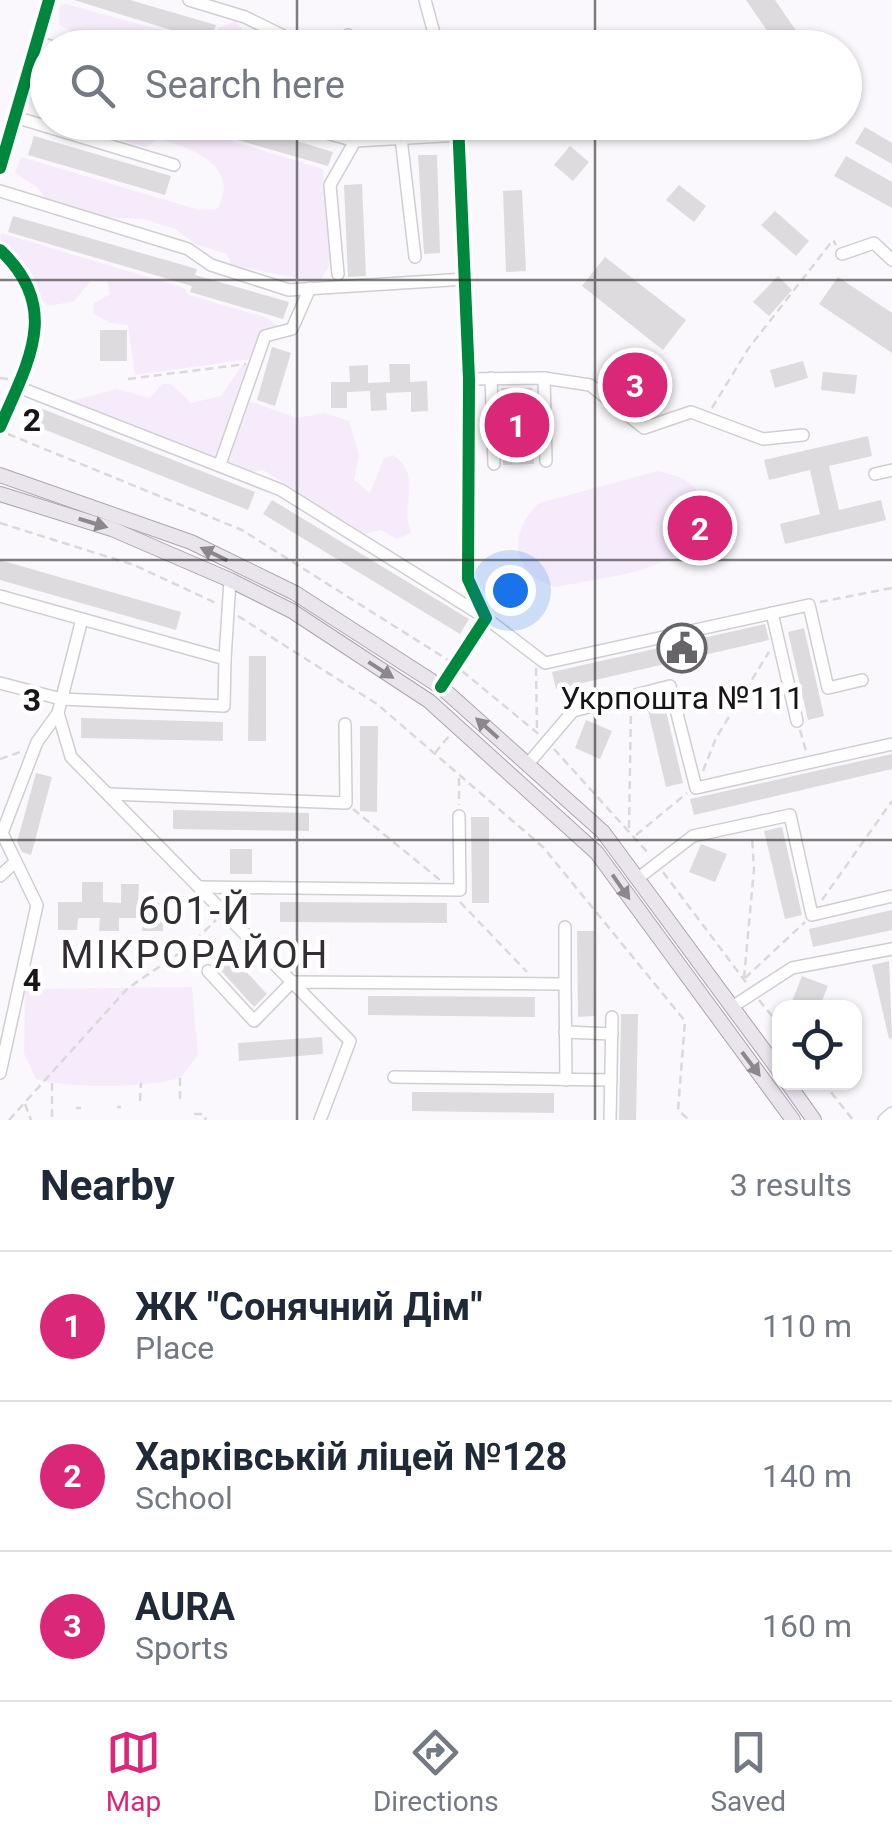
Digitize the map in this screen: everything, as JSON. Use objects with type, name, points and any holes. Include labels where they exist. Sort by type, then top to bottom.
[{"type":"main road","points":[[0,475],[191,542],[295,594],[440,687],[603,832],[772,1061]]},
{"type":"main road","points":[[0,494],[112,529],[230,580],[292,611],[428,701],[597,852],[793,1120]]},
{"type":"main road","points":[[428,701],[440,687]]},
{"type":"main road","points":[[793,1090],[814,1120]]},
{"type":"street","points":[[40,30],[49,0]]},
{"type":"street","points":[[189,0],[246,17],[272,30]]},
{"type":"street","points":[[423,1],[432,30]]},
{"type":"street","points":[[0,168],[30,63]]},
{"type":"street","points":[[15,117],[30,122]]},
{"type":"street","points":[[91,140],[174,165]]},
{"type":"street","points":[[351,140],[371,140]]},
{"type":"street","points":[[402,140],[415,256]]},
{"type":"street","points":[[460,140],[469,378],[468,579],[486,618]]},
{"type":"street","points":[[338,274],[330,185],[355,141]]},
{"type":"street","points":[[0,191],[188,249],[210,265],[273,285],[310,288],[466,279]]},
{"type":"street","points":[[842,254],[874,243],[892,260]]},
{"type":"street","points":[[0,250],[25,276],[33,298],[34,343],[0,427]]},
{"type":"street","points":[[220,464],[265,336],[292,330],[310,288]]},
{"type":"street","points":[[469,378],[544,378],[590,384],[644,428],[690,412],[763,440],[803,435]]},
{"type":"street","points":[[491,378],[494,464]]},
{"type":"street","points":[[544,378],[546,461]]},
{"type":"street","points":[[13,389],[281,490],[486,618],[545,662],[809,604],[828,688],[862,680]]},
{"type":"street","points":[[875,474],[892,470]]},
{"type":"street","points":[[0,682],[61,699],[224,706],[230,580]]},
{"type":"street","points":[[0,596],[226,659]]},
{"type":"street","points":[[772,613],[797,721]]},
{"type":"street","points":[[0,1073],[37,905],[1,832],[35,747],[58,713],[82,618]]},
{"type":"street","points":[[440,687],[486,618]]},
{"type":"street","points":[[528,764],[572,711],[670,686],[696,788],[892,744]]},
{"type":"street","points":[[58,713],[72,757],[350,1042],[320,1120]]},
{"type":"street","points":[[109,794],[346,803],[345,724]]},
{"type":"street","points":[[637,878],[694,836],[790,815],[812,915],[892,896]]},
{"type":"street","points":[[200,887],[460,890],[459,816]]},
{"type":"street","points":[[0,876],[15,862]]},
{"type":"street","points":[[565,927],[566,1080]]},
{"type":"street","points":[[732,1007],[792,968],[892,949]]},
{"type":"street","points":[[208,971],[254,1021],[292,982],[565,984]]},
{"type":"street","points":[[610,1120],[612,1016]]},
{"type":"street","points":[[566,1032],[612,1034]]},
{"type":"street","points":[[394,1077],[611,1080]]},
{"type":"street","points":[[884,1120],[892,1113]]},
{"type":"path","points":[[706,418],[748,349],[833,240],[842,254]]},
{"type":"path","points":[[128,379],[256,363]]},
{"type":"path","points":[[0,378],[9,378],[13,389]]},
{"type":"path","points":[[0,523],[134,565],[228,609],[377,704],[543,847],[685,1020],[678,1110],[689,1120]]},
{"type":"path","points":[[809,604],[892,588]]},
{"type":"path","points":[[634,836],[666,806],[696,788],[716,738],[778,640]]},
{"type":"path","points":[[538,732],[535,672],[539,658]]},
{"type":"path","points":[[476,703],[486,691]]},
{"type":"path","points":[[629,830],[630,696]]},
{"type":"path","points":[[797,721],[808,762]]},
{"type":"path","points":[[434,754],[450,734]]},
{"type":"path","points":[[0,758],[35,747]]},
{"type":"path","points":[[459,775],[459,816]]},
{"type":"path","points":[[751,824],[754,869],[744,979],[812,915],[892,802]]},
{"type":"path","points":[[346,803],[451,890],[539,984]]},
{"type":"path","points":[[9,1120],[128,988],[187,948],[224,912]]},
{"type":"path","points":[[180,1078],[180,1103]]},
{"type":"path","points":[[52,1083],[52,1120]]},
{"type":"path","points":[[140,1102],[141,1083]]},
{"type":"path","points":[[828,1090],[852,1120]]},
{"type":"path","points":[[24,1104],[31,1120]]},
{"type":"path","points":[[194,1114],[203,1114],[206,1120]]},
{"type":"shaded area","points":[[65,4],[161,30],[70,30],[59,25],[60,7]]},
{"type":"shaded area","points":[[235,21],[242,30],[217,30]]},
{"type":"shaded area","points":[[121,140],[156,140],[145,147]]},
{"type":"shaded area","points":[[161,140],[231,140],[323,169],[331,263],[319,282],[231,265],[227,254],[195,244],[175,229],[143,219],[103,217],[45,199],[38,188],[15,173],[21,157],[199,210],[217,209],[223,194],[218,171],[210,161]]},
{"type":"shaded area","points":[[1,233],[184,288],[189,295],[267,318],[279,327],[251,359],[135,375],[128,325],[110,323],[93,313],[94,303],[110,294],[107,281],[91,281],[74,301],[50,306],[39,298],[31,271],[0,244]]},
{"type":"shaded area","points":[[251,363],[218,460],[67,402],[117,389],[150,398],[162,384],[171,384],[191,403],[221,396],[243,364]]},
{"type":"shaded area","points":[[252,402],[297,418],[324,413],[349,421],[359,455],[354,480],[370,493],[384,458],[393,455],[407,472],[411,533],[397,539],[381,530],[365,534],[263,470],[251,472],[223,462],[244,404]]},
{"type":"shaded area","points":[[658,471],[693,486],[703,506],[702,527],[691,544],[673,557],[625,574],[556,587],[541,581],[522,563],[518,539],[529,514],[539,503]]},
{"type":"shaded area","points":[[192,987],[198,1055],[180,1078],[108,1086],[36,1079],[24,1053],[25,989]]},
{"type":"building","points":[[74,0],[130,0],[216,25],[214,30],[171,30]]},
{"type":"building","points":[[746,0],[775,0],[796,30],[767,30]]},
{"type":"building","points":[[865,127],[892,143],[892,164],[855,143],[862,140]]},
{"type":"building","points":[[33,140],[48,140],[171,176],[165,195],[28,155]]},
{"type":"building","points":[[237,140],[293,140],[333,152],[328,166]]},
{"type":"building","points":[[570,146],[589,162],[573,181],[554,165]]},
{"type":"building","points":[[418,155],[437,155],[440,253],[424,254]]},
{"type":"building","points":[[846,156],[892,182],[892,208],[834,176]]},
{"type":"building","points":[[362,184],[366,276],[348,277],[344,185]]},
{"type":"building","points":[[679,185],[706,206],[694,222],[666,200]]},
{"type":"building","points":[[522,190],[526,271],[506,272],[503,191]]},
{"type":"building","points":[[775,211],[809,241],[796,256],[761,225]]},
{"type":"building","points":[[13,216],[197,269],[195,275],[289,302],[283,319],[190,292],[192,286],[8,232]]},
{"type":"building","points":[[605,257],[686,320],[663,350],[582,286]]},
{"type":"building","points":[[778,276],[792,290],[769,316],[753,302]]},
{"type":"building","points":[[838,277],[892,313],[892,353],[819,304]]},
{"type":"building","points":[[100,330],[127,330],[127,361],[100,361]]},
{"type":"building","points":[[272,347],[291,353],[275,406],[257,400]]},
{"type":"building","points":[[614,356],[626,367],[635,357],[653,374],[648,380],[663,393],[645,417],[597,378]]},
{"type":"building","points":[[803,361],[808,378],[775,388],[770,370]]},
{"type":"building","points":[[389,364],[410,364],[410,382],[427,381],[428,411],[411,412],[411,392],[386,393],[387,410],[371,411],[370,391],[347,392],[347,408],[331,408],[331,382],[350,382],[349,366],[368,365],[368,383],[390,382]]},
{"type":"building","points":[[823,372],[857,375],[855,394],[821,390]]},
{"type":"building","points":[[501,388],[532,388],[534,464],[503,465]]},
{"type":"building","points":[[40,408],[255,492],[248,510],[33,425]]},
{"type":"building","points":[[868,436],[872,456],[829,466],[839,510],[881,500],[886,520],[785,544],[780,524],[820,514],[810,470],[769,480],[764,460]]},
{"type":"building","points":[[272,500],[469,619],[460,634],[263,514]]},
{"type":"building","points":[[0,560],[181,612],[176,630],[0,580]]},
{"type":"building","points":[[765,624],[769,640],[556,689],[552,672]]},
{"type":"building","points":[[804,628],[824,716],[808,720],[788,632]]},
{"type":"building","points":[[249,656],[266,656],[266,741],[248,741]]},
{"type":"building","points":[[663,698],[683,783],[666,787],[646,702]]},
{"type":"building","points":[[81,718],[223,722],[223,741],[81,738]]},
{"type":"building","points":[[586,720],[612,731],[600,759],[575,748]]},
{"type":"building","points":[[360,726],[378,726],[377,812],[360,811]]},
{"type":"building","points":[[892,754],[892,769],[694,815],[690,799]]},
{"type":"building","points":[[36,773],[52,777],[31,855],[22,852],[17,842]]},
{"type":"building","points":[[173,810],[309,813],[309,831],[173,829]]},
{"type":"building","points":[[471,817],[489,817],[489,903],[472,903]]},
{"type":"building","points":[[782,827],[802,915],[785,919],[764,831]]},
{"type":"building","points":[[701,844],[727,854],[715,882],[689,872]]},
{"type":"building","points":[[230,849],[252,849],[252,874],[230,874]]},
{"type":"building","points":[[82,882],[103,882],[103,902],[121,903],[121,884],[139,884],[138,902],[163,903],[163,931],[142,931],[143,918],[119,918],[119,931],[99,931],[100,918],[78,918],[77,930],[58,930],[58,902],[82,902]]},
{"type":"building","points":[[280,902],[447,903],[447,923],[280,922]]},
{"type":"building","points":[[892,910],[892,930],[813,947],[809,929]]},
{"type":"building","points":[[577,931],[594,931],[595,1016],[578,1017]]},
{"type":"building","points":[[229,953],[267,994],[254,1007],[216,965]]},
{"type":"building","points":[[889,961],[892,1038],[889,1039],[872,965]]},
{"type":"building","points":[[802,976],[828,986],[822,1000],[793,1000]]},
{"type":"building","points":[[368,996],[535,997],[535,1017],[368,1015]]},
{"type":"building","points":[[621,1014],[638,1014],[636,1120],[619,1120]]},
{"type":"building","points":[[322,1037],[323,1054],[239,1061],[238,1043]]},
{"type":"building","points":[[412,1092],[554,1093],[554,1113],[412,1111]]},
{"type":"cycle path","points":[[40,30],[49,0]]},
{"type":"cycle path","points":[[0,168],[30,65]]},
{"type":"cycle path","points":[[441,687],[486,618],[468,579],[469,379],[459,140]]},
{"type":"cycle path","points":[[0,250],[19,272],[35,314],[29,358],[0,427]]},
{"type":"place","name":"AURA","points":[[635,385]]},
{"type":"place","name":"ЖК \"Сонячний Дім\"","points":[[517,425]]},
{"type":"place","name":"Харківській ліцей №128","points":[[700,528]]},
{"type":"place","name":"Укрпошта №111","points":[[682,648]]},
{"type":"district","name":"601-Й МІКРОРАЙОН","points":[[195,933]]}]
